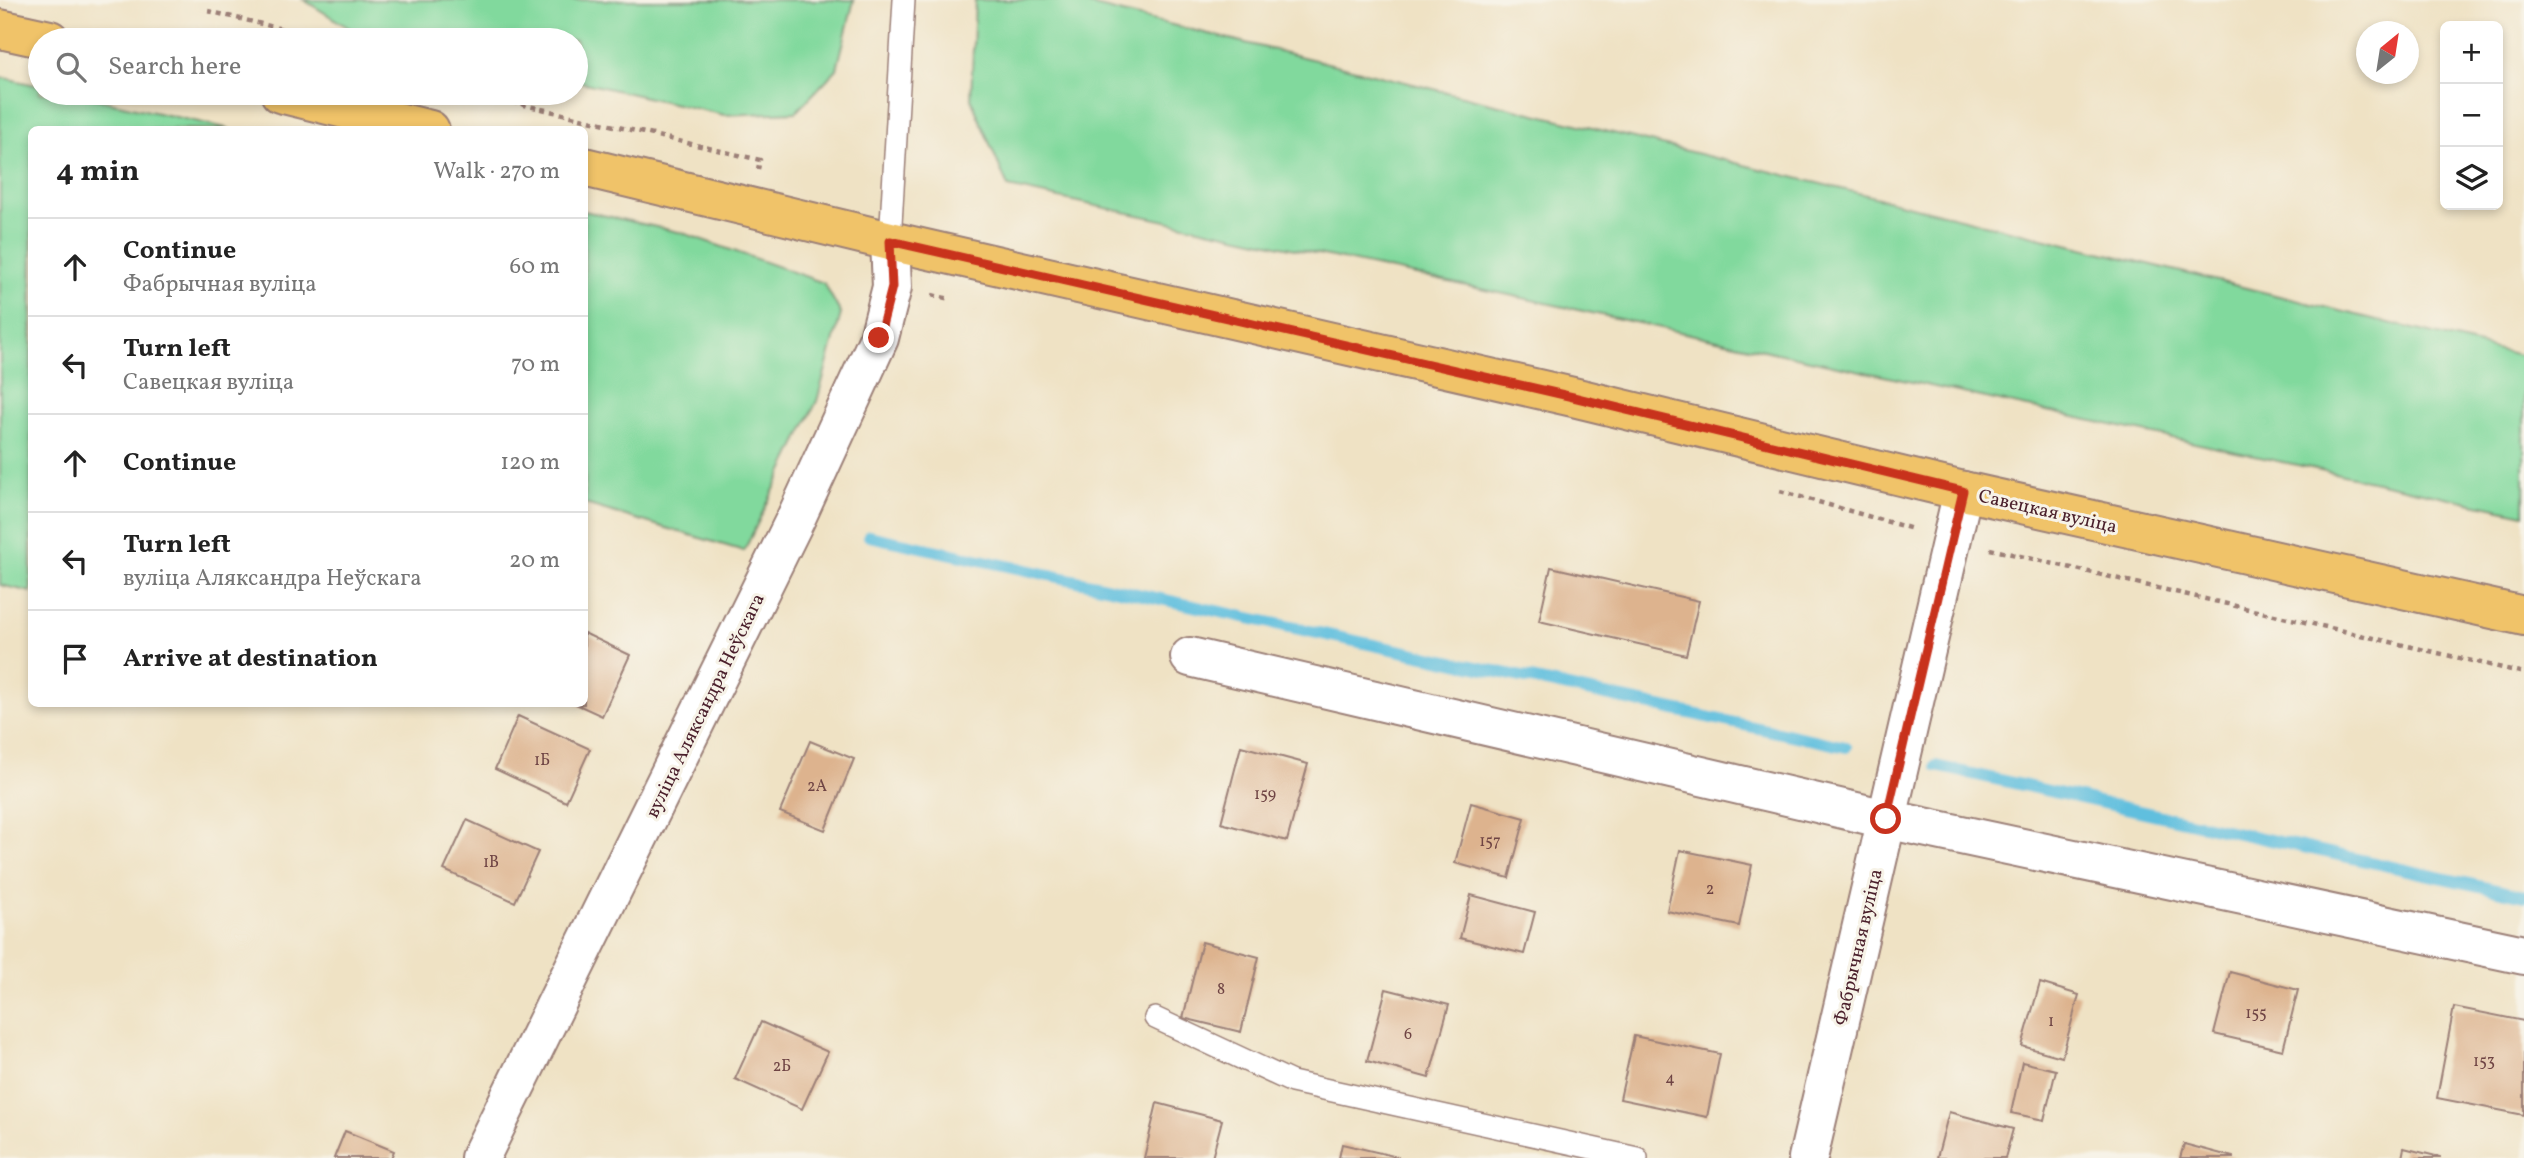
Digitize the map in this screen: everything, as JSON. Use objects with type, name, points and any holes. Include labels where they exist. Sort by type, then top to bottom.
[{"type":"main road","points":[[0,29],[28,35]]},
{"type":"main road","points":[[329,105],[414,126]]},
{"type":"main road","name":"Савецкая вуліца","points":[[588,168],[890,241],[1573,397],[1963,491],[2524,616]]},
{"type":"street","name":"вуліца Аляксандра Неўскага","points":[[480,1158],[796,518],[879,338],[892,287],[890,241]]},
{"type":"street","name":"Фабрычная вуліца","points":[[1808,1158],[1963,491]]},
{"type":"street","points":[[1190,657],[1886,819],[2524,955]]},
{"type":"lane","points":[[890,241],[904,0]]},
{"type":"lane","points":[[1155,1018],[1292,1082],[1637,1158]]},
{"type":"path","points":[[208,10],[279,28]]},
{"type":"green space","points":[[304,0],[854,0],[837,69],[796,112],[724,115],[588,84],[588,28],[349,28]]},
{"type":"green space","points":[[975,0],[1070,0],[2524,356],[2524,514],[1008,187],[971,99]]},
{"type":"green space","points":[[0,77],[28,83],[28,105],[123,105],[217,126],[28,126],[28,591],[0,585]]},
{"type":"green space","points":[[588,212],[683,233],[824,283],[841,314],[817,401],[744,551],[588,505]]},
{"type":"building","points":[[1551,567],[1699,601],[1686,655],[1539,621]]},
{"type":"building","points":[[588,635],[630,655],[602,716],[582,707],[588,707]]},
{"type":"building","points":[[518,716],[590,749],[566,802],[495,769]]},
{"type":"building","points":[[810,741],[854,759],[825,830],[780,812]]},
{"type":"building","points":[[1241,746],[1308,764],[1287,841],[1221,823]]},
{"type":"building","points":[[1471,803],[1525,818],[1509,878],[1455,863]]},
{"type":"building","points":[[467,820],[538,852],[515,902],[444,870]]},
{"type":"building","points":[[1680,850],[1752,865],[1739,926],[1667,911]]},
{"type":"building","points":[[1471,895],[1535,912],[1524,954],[1460,938]]},
{"type":"building","points":[[1202,942],[1259,957],[1241,1032],[1183,1018]]},
{"type":"building","points":[[2230,972],[2298,990],[2283,1050],[2214,1034]]},
{"type":"building","points":[[2040,983],[2079,995],[2062,1057],[2022,1046]]},
{"type":"building","points":[[1386,989],[1449,1005],[1429,1078],[1367,1061]]},
{"type":"building","points":[[2454,1007],[2524,1021],[2524,1115],[2437,1098]]},
{"type":"building","points":[[761,1022],[828,1052],[802,1109],[735,1079]]},
{"type":"building","points":[[1634,1036],[1720,1054],[1707,1117],[1620,1099]]},
{"type":"building","points":[[2022,1062],[2056,1070],[2044,1120],[2011,1113]]},
{"type":"building","points":[[1157,1103],[1222,1120],[1212,1158],[1144,1158]]},
{"type":"building","points":[[1949,1112],[2013,1129],[2005,1158],[1937,1158]]},
{"type":"building","points":[[345,1131],[394,1151],[391,1158],[334,1158]]},
{"type":"building","points":[[1342,1144],[1398,1157],[1398,1158],[1339,1158]]},
{"type":"building","points":[[2184,1144],[2233,1157],[2233,1158],[2180,1158]]},
{"type":"building","points":[[2404,1148],[2440,1157],[2440,1158],[2402,1158]]},
{"type":"waterway","points":[[869,536],[1846,747]]},
{"type":"waterway","points":[[1936,766],[2524,896]]},
{"type":"route","points":[[879,338],[892,287],[890,241],[1573,397],[1963,491],[1886,819]]}]
